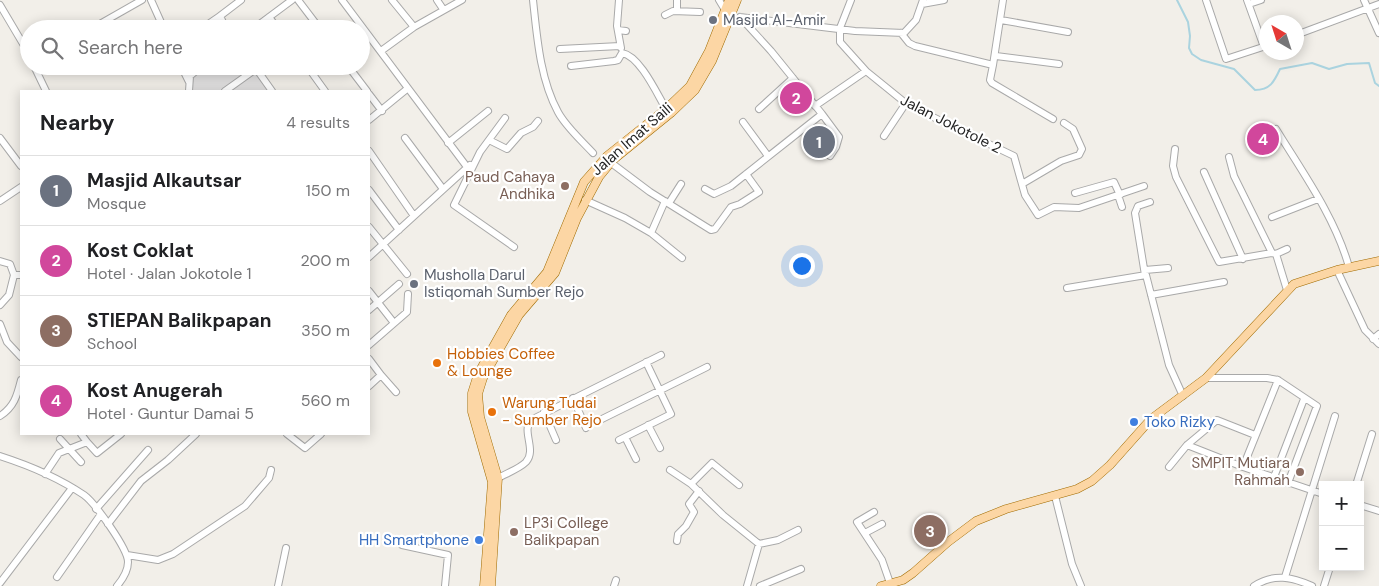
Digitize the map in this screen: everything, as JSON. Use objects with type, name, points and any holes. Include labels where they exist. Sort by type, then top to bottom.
[{"type":"main road","name":"Jalan Imat Saili","points":[[484,586],[492,482],[472,412],[472,393],[478,374],[502,328],[559,266],[585,200],[610,162],[671,113],[695,90],[712,62],[729,0]]},
{"type":"main road","name":"Jalan Imat Saili","points":[[491,586],[498,478],[480,417],[478,394],[483,378],[504,338],[551,265],[575,201],[590,174],[627,139],[666,109],[690,86],[727,12],[737,0]]},
{"type":"main road","points":[[881,586],[903,580],[976,521],[1006,509],[1077,489],[1098,476],[1151,419],[1206,378],[1287,290],[1303,280],[1336,270],[1379,261]]},
{"type":"street","points":[[107,20],[142,0]]},
{"type":"street","points":[[151,0],[160,20]]},
{"type":"street","points":[[214,20],[241,0]]},
{"type":"street","points":[[265,20],[292,0]]},
{"type":"street","points":[[298,0],[313,20]]},
{"type":"street","points":[[342,0],[357,20]]},
{"type":"street","points":[[392,0],[414,27]]},
{"type":"street","points":[[437,0],[443,10]]},
{"type":"street","points":[[381,51],[414,27],[462,0]]},
{"type":"street","points":[[533,0],[541,59],[559,114],[593,153]]},
{"type":"street","points":[[571,66],[618,60],[621,50],[618,30],[619,0]]},
{"type":"street","points":[[677,0],[677,11]]},
{"type":"street","points":[[719,0],[727,12],[740,17],[872,33],[906,32],[914,23],[922,2],[944,0]]},
{"type":"street","points":[[840,28],[851,0]]},
{"type":"street","points":[[1003,0],[996,56],[990,80],[1053,119]]},
{"type":"street","points":[[1206,0],[1226,59],[1259,49]]},
{"type":"street","points":[[1259,31],[1248,2],[1261,0]]},
{"type":"street","points":[[1364,0],[1379,33]]},
{"type":"street","points":[[1304,32],[1379,4]]},
{"type":"street","points":[[0,5],[2,15],[20,41]]},
{"type":"street","points":[[665,15],[677,11],[700,12]]},
{"type":"street","points":[[220,16],[222,20]]},
{"type":"street","points":[[740,17],[793,78],[840,137],[830,156]]},
{"type":"street","points":[[1001,20],[1068,32]]},
{"type":"street","name":"Jalan Jokotole 2","points":[[840,28],[842,46],[866,70],[906,103],[1012,154],[1015,158],[1022,184],[1035,212],[1039,215],[1054,207],[1072,209],[1144,186]]},
{"type":"street","points":[[618,30],[626,31]]},
{"type":"street","points":[[901,33],[909,43],[915,46],[993,65]]},
{"type":"street","points":[[370,37],[407,89],[467,167]]},
{"type":"street","points":[[560,50],[621,50],[629,54],[641,69],[666,109]]},
{"type":"street","points":[[996,56],[1058,64]]},
{"type":"street","points":[[815,106],[866,70]]},
{"type":"street","points":[[38,75],[46,90]]},
{"type":"street","points":[[186,75],[189,82]]},
{"type":"street","points":[[189,90],[191,75]]},
{"type":"street","points":[[226,90],[246,75]]},
{"type":"street","points":[[261,75],[271,90]]},
{"type":"street","points":[[313,75],[324,90]]},
{"type":"street","points":[[355,75],[366,90]]},
{"type":"street","points":[[758,109],[793,78]]},
{"type":"street","points":[[370,119],[407,89]]},
{"type":"street","points":[[370,95],[382,111]]},
{"type":"street","points":[[884,136],[906,103]]},
{"type":"street","points":[[448,143],[488,111]]},
{"type":"street","points":[[705,189],[712,193],[718,193],[745,175],[822,114]]},
{"type":"street","points":[[505,118],[475,162],[455,206],[514,247]]},
{"type":"street","points":[[489,140],[503,149],[507,149],[521,133],[533,127],[538,121]]},
{"type":"street","points":[[744,122],[768,156]]},
{"type":"street","points":[[1022,184],[1061,161],[1076,158],[1081,151],[1073,129],[1064,123]]},
{"type":"street","points":[[1276,128],[1343,245],[1349,267]]},
{"type":"street","points":[[0,138],[20,165]]},
{"type":"street","points":[[405,138],[443,189]]},
{"type":"street","points":[[1175,149],[1173,166],[1176,177],[1219,262],[1274,254],[1288,249]]},
{"type":"street","points":[[370,152],[414,216]]},
{"type":"street","points":[[1229,157],[1234,176],[1274,254],[1287,290]]},
{"type":"street","points":[[370,256],[467,167],[475,162]]},
{"type":"street","points":[[610,162],[632,180],[714,230],[731,207],[740,204],[759,192],[745,175]]},
{"type":"street","points":[[1204,172],[1243,259]]},
{"type":"street","points":[[1075,193],[1114,182],[1122,207]]},
{"type":"street","points":[[651,233],[667,202],[682,184]]},
{"type":"street","points":[[0,202],[20,189]]},
{"type":"street","points":[[370,191],[399,230]]},
{"type":"street","points":[[1272,217],[1318,199]]},
{"type":"street","points":[[585,200],[625,218],[651,233],[682,258]]},
{"type":"street","points":[[1150,202],[1138,206],[1135,213],[1145,272],[1169,365],[1183,396]]},
{"type":"street","points":[[370,228],[407,274]]},
{"type":"street","points":[[0,261],[11,265],[14,275],[9,295],[0,305]]},
{"type":"street","points":[[1067,288],[1168,268]]},
{"type":"street","points":[[1336,270],[1365,330],[1376,342],[1379,334]]},
{"type":"street","points":[[14,275],[20,276]]},
{"type":"street","points":[[1151,295],[1224,282]]},
{"type":"street","points":[[370,309],[399,284]]},
{"type":"street","points":[[370,292],[394,323]]},
{"type":"street","points":[[370,343],[408,310],[408,294]]},
{"type":"street","points":[[0,324],[7,342],[20,356]]},
{"type":"street","points":[[498,478],[522,466],[528,460],[528,423],[544,412],[660,355]]},
{"type":"street","points":[[370,360],[396,392]]},
{"type":"street","points":[[636,460],[622,439],[671,414],[646,362]]},
{"type":"street","points":[[602,419],[707,367]]},
{"type":"street","points":[[370,385],[381,375]]},
{"type":"street","points":[[1206,378],[1267,378],[1278,380],[1317,406],[1288,483]]},
{"type":"street","points":[[1243,467],[1278,380]]},
{"type":"street","points":[[0,416],[15,401],[20,384]]},
{"type":"street","points":[[573,398],[586,428]]},
{"type":"street","points":[[1274,477],[1304,399]]},
{"type":"street","points":[[544,412],[556,440]]},
{"type":"street","points":[[1286,577],[1335,416]]},
{"type":"street","points":[[1169,467],[1187,445],[1217,420],[1256,435]]},
{"type":"street","points":[[648,426],[660,448]]},
{"type":"street","points":[[1357,481],[1372,434]]},
{"type":"street","points":[[81,435],[97,453],[120,435]]},
{"type":"street","points":[[108,524],[141,480],[168,460],[195,435]]},
{"type":"street","points":[[288,435],[305,448],[320,435]]},
{"type":"street","points":[[60,439],[81,462]]},
{"type":"street","points":[[44,474],[54,456],[88,442]]},
{"type":"street","points":[[1187,445],[1243,467],[1319,493]]},
{"type":"street","points":[[56,578],[98,511],[148,450]]},
{"type":"street","points":[[0,456],[44,474],[85,496],[108,524],[127,555],[126,570],[117,586]]},
{"type":"street","points":[[691,484],[712,463],[740,485]]},
{"type":"street","points":[[127,555],[158,560],[173,554],[245,506],[269,478],[271,470]]},
{"type":"street","points":[[670,470],[691,484],[759,544]]},
{"type":"street","points":[[3,584],[72,488]]},
{"type":"street","points":[[677,541],[678,534],[686,526],[694,512],[689,504],[699,492]]},
{"type":"street","points":[[1055,496],[1072,564],[1081,586]]},
{"type":"street","points":[[1364,506],[1379,511]]},
{"type":"street","points":[[874,512],[857,521],[882,560],[890,583]]},
{"type":"street","points":[[865,533],[882,524]]},
{"type":"street","points":[[759,544],[778,540],[798,530]]},
{"type":"street","points":[[747,586],[759,544]]},
{"type":"street","points":[[402,545],[448,555],[445,586]]},
{"type":"street","points":[[278,586],[286,548]]},
{"type":"street","points":[[760,586],[801,569]]},
{"type":"street","points":[[1324,586],[1329,571]]},
{"type":"street","points":[[1254,586],[1269,578],[1286,577],[1312,586]]},
{"type":"shaded area","points":[[193,75],[260,75],[271,90],[190,90],[190,77]]},
{"type":"waterway","points":[[1177,0],[1188,22],[1189,48],[1192,54],[1201,60],[1234,69],[1255,90],[1268,87],[1276,78],[1280,69],[1312,63],[1329,69],[1347,64],[1369,63],[1375,83],[1379,86]]},
{"type":"place","name":"Masjid Al-Amir","points":[[713,20]]},
{"type":"place","name":"Kost Coklat","points":[[796,98]]},
{"type":"place","name":"Kost Anugerah","points":[[1263,139]]},
{"type":"place","name":"Masjid Alkautsar","points":[[819,142]]},
{"type":"place","name":"Paud Cahaya Andhika","points":[[565,186]]},
{"type":"place","name":"Musholla Darul Istiqomah Sumber Rejo","points":[[414,284]]},
{"type":"place","name":"Hobbies Coffee & Lounge","points":[[437,363]]},
{"type":"place","name":"Warung Tudai - Sumber Rejo","points":[[492,412]]},
{"type":"place","name":"Toko Rizky","points":[[1134,422]]},
{"type":"place","name":"SMPIT Mutiara Rahmah","points":[[1300,472]]},
{"type":"place","name":"STIEPAN Balikpapan","points":[[930,531]]},
{"type":"place","name":"LP3i College Balikpapan","points":[[514,532]]},
{"type":"place","name":"HH Smartphone","points":[[479,540]]}]
